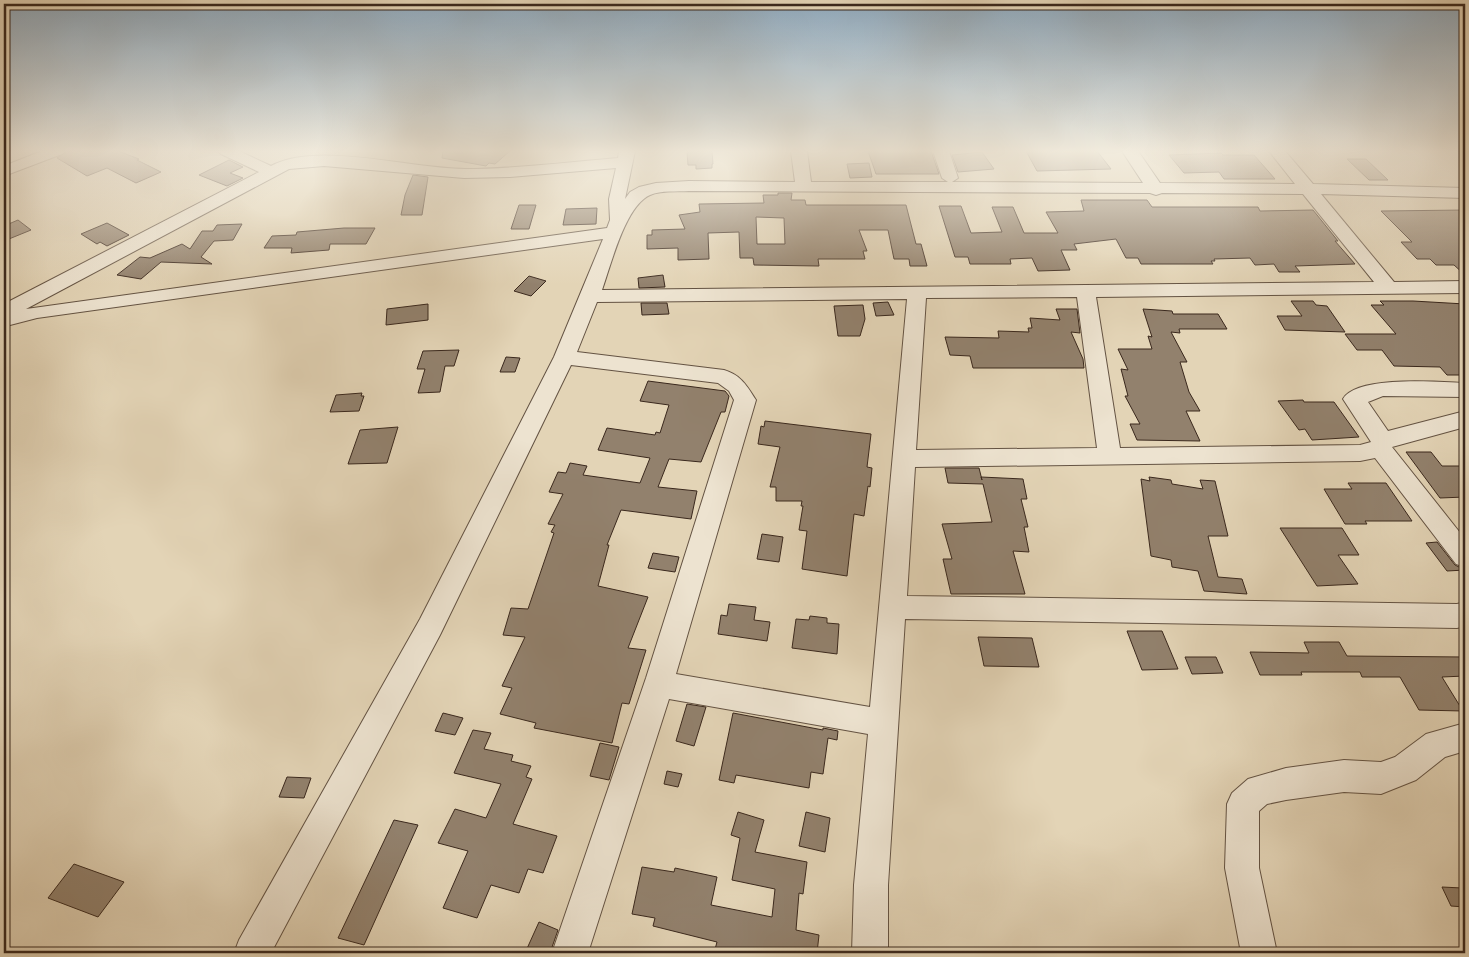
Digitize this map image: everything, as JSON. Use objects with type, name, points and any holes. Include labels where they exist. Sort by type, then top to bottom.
[{"type":"street","points":[[9,313],[225,196]]},
{"type":"street","points":[[616,226],[618,196]]},
{"type":"street","points":[[252,953],[430,626],[564,357],[590,296],[616,226],[637,196]]},
{"type":"street","points":[[1313,196],[1388,287]]},
{"type":"street","points":[[9,313],[36,312],[616,226]]},
{"type":"street","points":[[590,296],[1465,287]]},
{"type":"street","points":[[1086,291],[1110,457]]},
{"type":"street","points":[[870,953],[871,886],[917,292]]},
{"type":"street","points":[[564,357],[724,377],[737,386],[745,400],[715,508],[660,684],[570,953]]},
{"type":"street","points":[[1436,389],[1465,408]]},
{"type":"street","points":[[1465,390],[1381,390],[1354,399],[1382,444],[1465,557]]},
{"type":"street","points":[[903,459],[1337,454],[1360,452],[1465,419]]},
{"type":"street","points":[[892,607],[1457,616],[1465,614]]},
{"type":"street","points":[[660,684],[883,723]]},
{"type":"street","points":[[1259,953],[1242,868],[1243,804],[1259,790],[1286,784],[1344,776],[1381,778],[1405,769],[1437,744],[1465,737]]},
{"type":"building","points":[[405,196],[425,196],[422,215],[401,215]]},
{"type":"building","points":[[763,196],[792,196],[791,200],[805,200],[806,205],[906,205],[916,244],[921,244],[927,266],[910,266],[909,259],[894,259],[888,230],[859,230],[867,251],[863,251],[865,259],[818,259],[819,266],[754,265],[753,258],[740,258],[739,232],[708,233],[709,259],[678,260],[678,248],[647,249],[647,235],[652,235],[652,230],[685,229],[679,215],[700,212],[699,204],[764,203]],"holes":[[[756,217],[784,218],[785,244],[757,244]]]},
{"type":"building","points":[[1081,200],[1147,200],[1152,207],[1258,207],[1260,211],[1313,210],[1338,241],[1335,241],[1355,264],[1295,266],[1300,272],[1279,272],[1274,264],[1255,265],[1250,258],[1214,259],[1215,261],[1211,261],[1213,264],[1141,264],[1138,258],[1126,258],[1116,239],[1074,244],[1077,250],[1061,250],[1070,270],[1038,271],[1032,258],[1010,259],[1011,264],[970,264],[968,257],[955,257],[939,206],[961,206],[971,233],[1002,232],[992,207],[1013,207],[1024,233],[1058,233],[1046,212],[1084,211]]},
{"type":"building","points":[[519,205],[536,205],[529,229],[511,229]]},
{"type":"building","points":[[597,208],[596,224],[563,225],[566,209]]},
{"type":"building","points":[[1465,210],[1465,275],[1454,265],[1436,265],[1430,259],[1417,259],[1401,242],[1412,242],[1381,211]]},
{"type":"building","points":[[18,220],[31,230],[4,241],[4,226]]},
{"type":"building","points":[[107,223],[129,235],[107,246],[100,242],[97,244],[81,234]]},
{"type":"building","points":[[242,224],[233,240],[214,241],[201,257],[212,264],[161,262],[141,279],[117,275],[140,257],[150,258],[182,244],[190,249],[202,231],[213,231],[217,225]]},
{"type":"building","points":[[344,228],[375,228],[366,244],[330,244],[329,250],[291,253],[292,248],[264,248],[272,236],[296,235],[297,232]]},
{"type":"building","points":[[663,275],[665,287],[639,288],[638,278]]},
{"type":"building","points":[[529,276],[546,281],[531,296],[514,291]]},
{"type":"building","points":[[1291,301],[1313,301],[1316,305],[1327,306],[1345,332],[1285,330],[1277,316],[1302,316]]},
{"type":"building","points":[[1380,301],[1465,304],[1465,375],[1447,375],[1440,367],[1394,366],[1382,350],[1357,350],[1345,334],[1396,334],[1371,305],[1384,305]]},
{"type":"building","points":[[888,302],[894,315],[876,316],[873,303]]},
{"type":"building","points":[[641,303],[667,303],[669,314],[642,315]]},
{"type":"building","points":[[428,304],[428,320],[386,325],[387,309]]},
{"type":"building","points":[[863,305],[865,319],[860,336],[838,336],[834,306]]},
{"type":"building","points":[[1056,309],[1077,309],[1080,333],[1071,332],[1083,359],[1084,368],[973,368],[970,356],[950,355],[945,337],[999,338],[998,331],[1029,332],[1028,328],[1032,328],[1030,318],[1060,320]]},
{"type":"building","points":[[1143,309],[1172,311],[1173,314],[1218,314],[1227,329],[1179,329],[1180,333],[1171,332],[1187,362],[1180,362],[1189,392],[1200,411],[1186,411],[1200,441],[1137,440],[1130,424],[1140,424],[1125,396],[1128,396],[1121,369],[1128,370],[1118,349],[1152,349],[1148,336],[1152,337]]},
{"type":"building","points":[[459,350],[454,366],[445,366],[440,392],[418,393],[425,369],[417,369],[423,351]]},
{"type":"building","points":[[506,357],[520,358],[515,372],[500,372]]},
{"type":"building","points":[[648,381],[725,391],[729,396],[725,412],[721,412],[701,462],[669,459],[658,487],[697,491],[691,519],[621,510],[607,545],[609,545],[598,586],[648,597],[628,648],[646,650],[629,704],[622,703],[612,743],[534,728],[536,723],[500,714],[512,688],[502,686],[525,637],[503,635],[511,608],[528,609],[554,533],[551,532],[555,525],[548,524],[563,494],[549,492],[558,472],[566,473],[570,463],[587,466],[583,475],[640,483],[650,458],[598,450],[607,428],[655,435],[656,432],[660,433],[669,405],[640,401]]},
{"type":"building","points":[[362,393],[361,396],[364,396],[359,411],[330,412],[336,395]]},
{"type":"building","points":[[1303,400],[1304,402],[1334,402],[1359,437],[1312,440],[1305,429],[1299,430],[1278,401]]},
{"type":"building","points":[[765,421],[871,434],[867,467],[872,468],[870,487],[868,486],[864,516],[854,514],[847,576],[802,569],[807,531],[799,530],[803,506],[801,506],[802,501],[776,501],[776,487],[770,487],[780,447],[758,444],[761,426],[764,427]]},
{"type":"building","points":[[398,427],[387,463],[348,464],[360,430]]},
{"type":"building","points":[[1406,452],[1431,452],[1442,466],[1465,466],[1465,497],[1440,498]]},
{"type":"building","points":[[945,468],[979,468],[981,477],[1023,479],[1027,499],[1021,499],[1028,527],[1024,527],[1029,552],[1013,551],[1025,594],[951,594],[943,559],[952,559],[942,524],[992,522],[983,484],[948,483]]},
{"type":"building","points":[[1149,477],[1171,480],[1172,484],[1203,489],[1200,480],[1215,481],[1228,536],[1208,536],[1218,577],[1242,579],[1247,594],[1204,591],[1198,571],[1172,567],[1171,560],[1151,556],[1141,479],[1150,481]]},
{"type":"building","points":[[1348,483],[1386,483],[1412,521],[1365,521],[1367,524],[1345,524],[1324,489],[1352,489]]},
{"type":"building","points":[[1280,528],[1342,528],[1359,555],[1338,555],[1358,584],[1317,586]]},
{"type":"building","points":[[762,534],[783,537],[779,562],[757,559]]},
{"type":"building","points":[[1437,542],[1455,565],[1465,570],[1447,571],[1426,543]]},
{"type":"building","points":[[653,553],[679,557],[675,572],[648,568]]},
{"type":"building","points":[[729,604],[756,607],[754,620],[770,622],[767,641],[718,634],[721,615],[727,616]]},
{"type":"building","points":[[810,616],[827,618],[827,623],[839,624],[837,654],[792,648],[796,619],[809,620]]},
{"type":"building","points":[[1127,631],[1162,631],[1178,669],[1142,670]]},
{"type":"building","points":[[978,637],[1032,638],[1039,667],[984,666]]},
{"type":"building","points":[[1304,642],[1339,642],[1347,656],[1465,657],[1465,676],[1442,677],[1463,711],[1419,710],[1400,677],[1362,677],[1360,672],[1301,672],[1302,675],[1260,675],[1250,652],[1309,653]]},
{"type":"building","points":[[1185,657],[1216,657],[1223,673],[1192,674]]},
{"type":"building","points":[[687,704],[706,707],[694,746],[676,741]]},
{"type":"building","points":[[443,713],[463,718],[455,735],[435,731]]},
{"type":"building","points":[[733,713],[823,730],[823,728],[838,731],[837,740],[828,738],[823,774],[811,772],[809,788],[736,775],[734,783],[719,780]]},
{"type":"building","points":[[473,730],[491,733],[484,749],[513,755],[511,761],[531,766],[526,777],[532,779],[513,824],[557,836],[543,873],[528,869],[519,893],[491,885],[477,918],[443,908],[468,851],[438,843],[455,809],[486,818],[501,784],[454,773]]},
{"type":"building","points":[[600,743],[619,747],[609,780],[590,776]]},
{"type":"building","points":[[667,771],[682,774],[678,787],[664,784]]},
{"type":"building","points":[[287,777],[311,778],[304,798],[279,797]]},
{"type":"building","points":[[738,812],[764,820],[755,852],[807,862],[803,894],[799,893],[796,930],[819,935],[817,953],[714,953],[717,942],[653,926],[655,918],[632,914],[642,867],[674,872],[675,868],[717,877],[711,905],[772,917],[775,889],[732,880],[740,838],[731,835]]},
{"type":"building","points":[[806,812],[830,818],[825,852],[799,846]]},
{"type":"building","points":[[394,820],[418,825],[364,945],[338,938]]},
{"type":"building","points":[[74,864],[124,882],[98,917],[48,898]]},
{"type":"building","points":[[1442,887],[1462,888],[1465,896],[1465,907],[1451,906]]},
{"type":"building","points":[[539,922],[558,930],[550,953],[525,953]]}]
